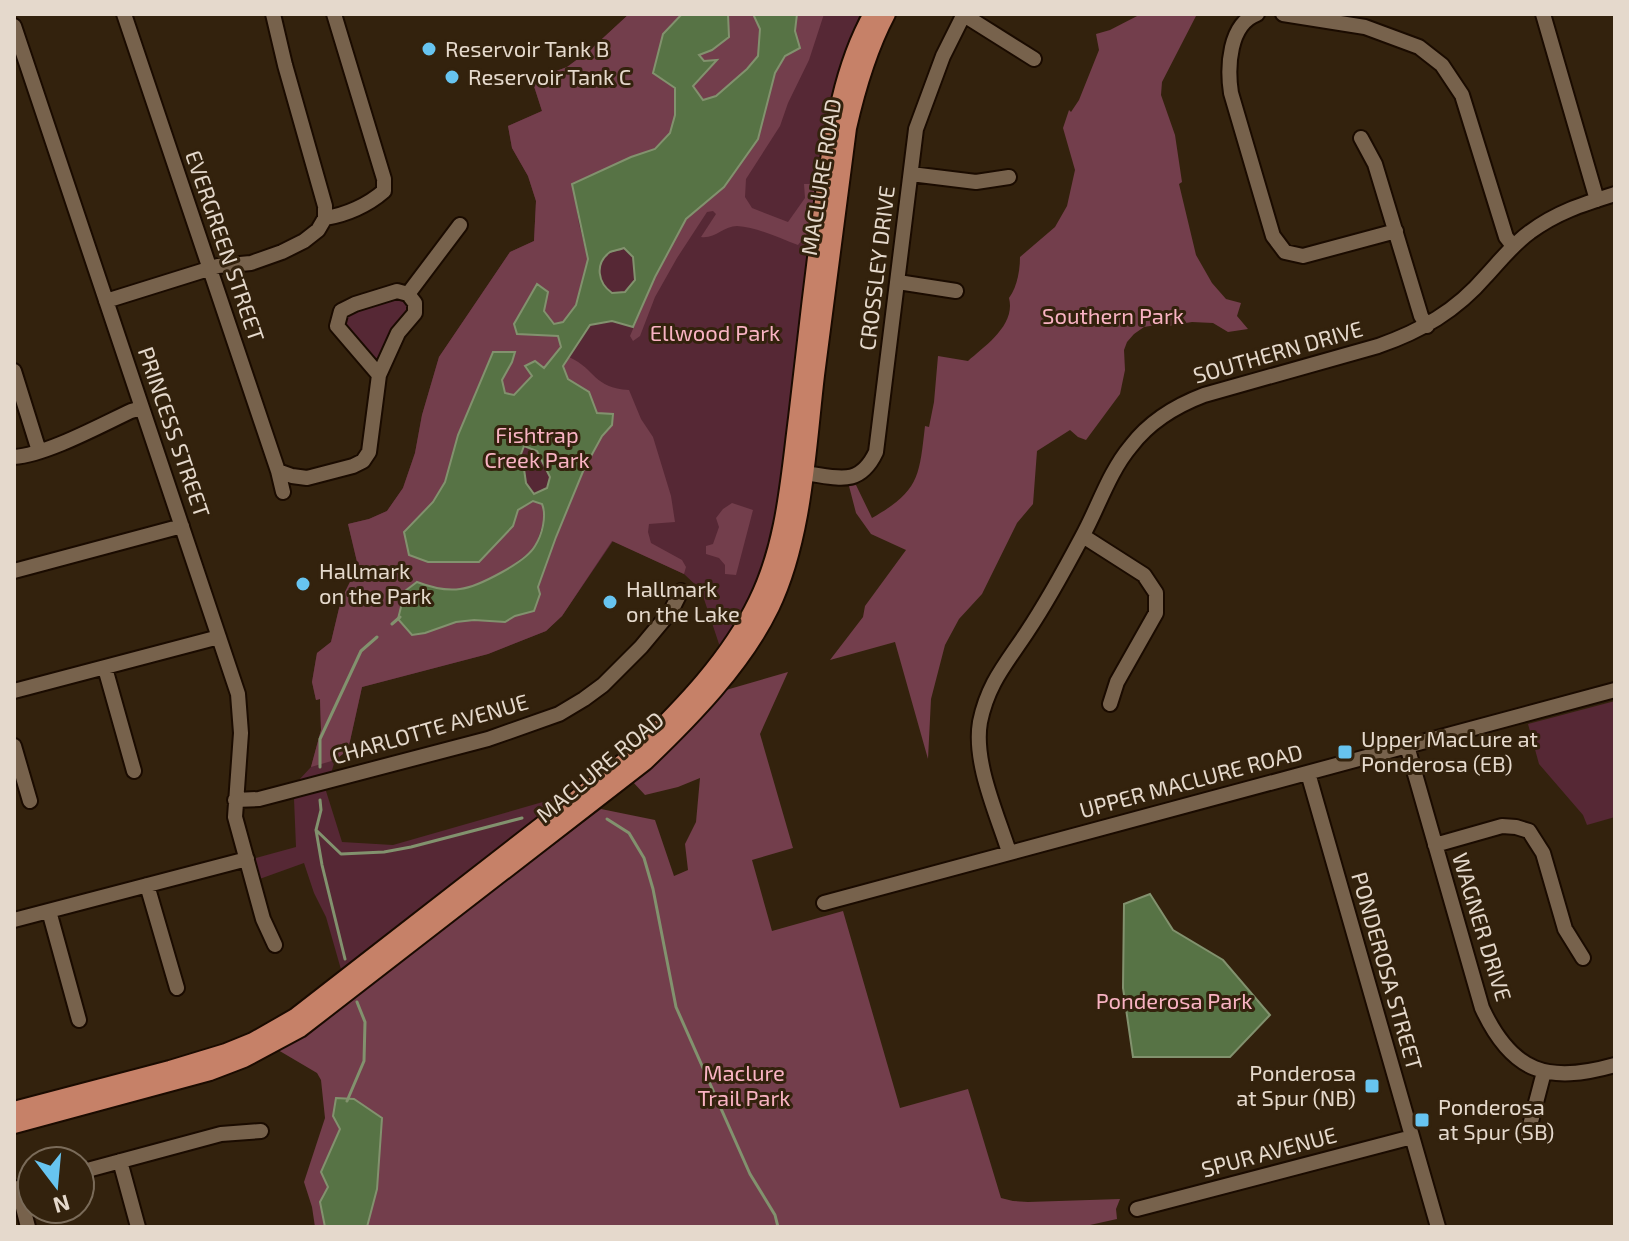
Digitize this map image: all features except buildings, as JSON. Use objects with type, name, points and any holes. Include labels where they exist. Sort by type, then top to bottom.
[{"type":"main road","name":"MACLURE ROAD","points":[[14,1110],[226,1052],[253,1041],[295,1017],[636,752],[667,722],[721,659],[757,602],[779,543],[834,129],[847,74],[872,14]]},
{"type":"main road","name":"MACLURE ROAD","points":[[14,1125],[210,1072],[244,1059],[300,1029],[645,762],[708,697],[771,608],[793,544],[848,128],[871,45],[887,14]]},
{"type":"main road","points":[[798,407],[803,422],[798,462],[804,473]]},
{"type":"street","name":"EVERGREEN STREET","points":[[124,14],[283,492]]},
{"type":"street","points":[[106,301],[209,268],[251,263],[282,252],[318,230],[325,218],[325,206],[273,14]]},
{"type":"street","points":[[325,218],[362,206],[384,191],[384,179],[334,14]]},
{"type":"street","points":[[964,14],[1034,59]]},
{"type":"street","name":"CROSSLEY DRIVE","points":[[804,473],[844,478],[860,474],[870,466],[876,452],[916,129],[943,56],[964,14]]},
{"type":"street","points":[[1257,14],[1237,31],[1229,78],[1273,236],[1285,252],[1303,256],[1396,231]]},
{"type":"street","points":[[1283,14],[1365,27],[1419,47],[1442,65],[1462,95],[1506,237],[1513,246]]},
{"type":"street","points":[[1543,14],[1597,200]]},
{"type":"street","name":"PRINCESS STREET","points":[[14,26],[238,694],[241,733],[235,817],[263,919],[275,945]]},
{"type":"street","points":[[1361,138],[1375,164],[1421,316],[1427,326]]},
{"type":"street","points":[[911,174],[976,182],[1009,177]]},
{"type":"street","name":"SOUTHERN DRIVE","points":[[1009,852],[980,751],[980,725],[986,701],[996,677],[1028,630],[1083,536],[1131,446],[1155,420],[1181,403],[1378,346],[1427,326],[1458,304],[1528,233],[1569,208],[1615,194]]},
{"type":"street","points":[[408,294],[460,225]]},
{"type":"street","points":[[898,282],[956,291]]},
{"type":"street","points":[[278,471],[307,478],[363,461],[369,452],[379,375],[398,333],[415,313],[415,303],[408,294],[397,291],[341,311],[337,326],[379,375]]},
{"type":"street","points":[[14,371],[39,451]]},
{"type":"street","points":[[14,457],[39,451],[142,408]]},
{"type":"street","points":[[14,571],[182,526]]},
{"type":"street","points":[[1083,536],[1144,575],[1156,593],[1156,613],[1117,682],[1110,704]]},
{"type":"street","name":"CHARLOTTE AVENUE","points":[[235,800],[259,799],[488,739],[559,714],[603,685],[641,647],[671,611],[681,591]]},
{"type":"street","points":[[14,691],[219,637]]},
{"type":"street","points":[[105,668],[134,771]]},
{"type":"street","name":"UPPER MACLURE ROAD","points":[[824,903],[1615,690]]},
{"type":"street","points":[[14,746],[30,801]]},
{"type":"street","name":"WAGNER DRIVE","points":[[1407,746],[1482,1008],[1498,1038],[1518,1058],[1544,1072]]},
{"type":"street","name":"PONDEROSA STREET","points":[[1308,773],[1438,1227]]},
{"type":"street","points":[[1435,845],[1502,826],[1529,831],[1543,853],[1565,929],[1583,958]]},
{"type":"street","points":[[14,920],[247,859]]},
{"type":"street","points":[[147,885],[177,988]]},
{"type":"street","points":[[49,911],[79,1020]]},
{"type":"street","points":[[1528,1133],[1544,1072],[1589,1073],[1615,1065]]},
{"type":"street","points":[[96,1168],[221,1134],[261,1131]]},
{"type":"street","name":"SPUR AVENUE","points":[[1137,1209],[1412,1137]]},
{"type":"street","points":[[120,1161],[138,1227]]},
{"type":"green space","name":"Fishtrap Creek Park","points":[[629,14],[860,14],[848,44],[831,109],[778,505],[767,562],[745,609],[720,647],[701,590],[684,574],[613,541],[562,616],[546,631],[488,654],[362,687],[348,750],[335,760],[326,791],[342,842],[393,845],[567,795],[342,973],[326,917],[304,863],[254,881],[248,860],[296,847],[294,799],[298,781],[311,767],[321,730],[320,699],[316,700],[312,682],[317,653],[331,642],[341,600],[358,566],[348,524],[387,511],[403,488],[439,357],[510,252],[534,241],[536,201],[528,176],[512,148],[508,126],[542,111],[532,80],[567,67]]},
{"type":"green space","points":[[629,14],[682,14],[663,34],[675,96],[672,128],[665,141],[653,150],[573,184],[588,259],[576,305],[563,322],[554,325],[544,311],[517,334],[558,336],[561,346],[544,368],[526,366],[532,376],[514,395],[505,394],[502,380],[512,362],[493,352],[458,435],[445,482],[433,502],[404,533],[409,555],[428,562],[447,561],[513,526],[518,510],[533,501],[542,504],[546,513],[535,548],[482,584],[458,590],[430,587],[405,591],[398,619],[425,633],[456,622],[505,622],[534,611],[538,587],[584,469],[602,436],[612,425],[613,414],[597,413],[589,392],[568,379],[563,366],[569,357],[608,386],[629,390],[641,419],[653,437],[671,496],[675,522],[649,524],[651,543],[682,560],[686,567],[684,574],[612,541],[562,616],[546,631],[488,654],[362,687],[348,750],[335,760],[311,767],[321,730],[320,699],[316,700],[312,682],[317,653],[331,642],[341,600],[358,566],[348,524],[387,511],[403,488],[439,357],[510,252],[534,241],[536,201],[528,176],[512,148],[508,126],[542,111],[532,80],[567,67]]},
{"type":"green space","points":[[728,14],[753,14],[761,28],[758,56],[716,96],[703,100],[693,86],[716,60],[704,61],[698,55],[729,37]]},
{"type":"green space","points":[[797,14],[824,14],[809,60],[780,126],[746,179],[745,197],[752,208],[788,222],[805,198],[804,184],[813,184],[820,196],[812,227],[798,245],[737,226],[701,237],[716,214],[707,212],[655,297],[640,336],[633,341],[630,336],[655,277],[686,219],[724,187],[758,139],[775,73],[795,31]]},
{"type":"green space","name":"Southern Park","points":[[1141,14],[1197,14],[1162,82],[1161,95],[1175,135],[1182,182],[1179,184],[1196,255],[1212,283],[1226,299],[1241,303],[1237,316],[1248,329],[1228,332],[1213,323],[1192,322],[1144,327],[1127,342],[1124,350],[1125,370],[1120,394],[1086,440],[1070,430],[1037,451],[1033,504],[1017,523],[982,594],[959,619],[945,645],[931,699],[928,759],[895,642],[830,660],[863,617],[865,606],[906,550],[871,534],[856,513],[849,486],[856,485],[872,518],[908,491],[918,471],[925,426],[929,427],[938,356],[968,361],[1004,326],[1010,308],[1009,298],[1018,279],[1020,257],[1055,227],[1067,206],[1075,170],[1063,128],[1069,110],[1071,112],[1079,100],[1099,50],[1096,34]]},
{"type":"green space","points":[[395,296],[406,301],[410,312],[378,365],[340,325],[344,312]]},
{"type":"green space","points":[[732,503],[753,510],[736,575],[725,574],[725,565],[719,558],[706,554],[706,546],[713,544],[719,527],[716,518]]},
{"type":"green space","name":"Maclure Trail Park","points":[[788,672],[760,734],[793,848],[752,860],[772,931],[843,911],[900,1108],[968,1089],[1001,1198],[1028,1202],[1120,1199],[1116,1209],[1117,1219],[1081,1227],[367,1227],[377,1189],[382,1118],[354,1099],[347,1099],[340,1128],[321,1172],[328,1187],[320,1202],[325,1227],[315,1227],[304,1182],[325,1118],[321,1080],[317,1073],[278,1050],[601,809],[655,820],[674,876],[688,870],[685,844],[696,822],[700,778],[645,795],[632,781],[687,733],[726,690]]},
{"type":"green space","points":[[1615,701],[1615,817],[1587,825],[1583,815],[1539,764],[1528,724]]},
{"type":"shaded area","points":[[682,14],[728,14],[729,37],[712,50],[699,55],[704,61],[717,60],[693,86],[703,100],[716,96],[758,56],[760,29],[753,14],[797,14],[795,31],[800,48],[785,56],[775,73],[758,139],[724,187],[686,219],[633,327],[612,321],[590,325],[563,366],[568,379],[589,392],[597,413],[613,414],[612,425],[602,436],[584,469],[538,587],[540,594],[534,611],[505,622],[456,622],[412,635],[398,619],[405,591],[417,582],[449,589],[478,584],[522,559],[540,536],[544,520],[542,504],[533,501],[518,510],[513,526],[479,562],[428,562],[409,555],[404,532],[433,502],[445,482],[458,435],[493,352],[515,352],[502,380],[505,393],[514,395],[532,376],[525,366],[535,361],[544,368],[561,347],[558,336],[517,334],[514,324],[537,284],[548,292],[544,311],[554,324],[563,322],[576,305],[588,259],[572,184],[655,149],[670,133],[675,115],[675,88],[653,73],[663,34]],"holes":[[[624,248],[633,257],[635,280],[625,292],[612,293],[601,279],[600,268],[610,252]],[[524,446],[537,451],[550,477],[547,488],[534,494],[526,483],[524,469],[517,465]]]},
{"type":"shaded area","points":[[1150,894],[1173,930],[1223,960],[1270,1015],[1230,1057],[1133,1057],[1123,988],[1124,904]]},
{"type":"shaded area","points":[[336,1098],[354,1099],[382,1118],[377,1189],[367,1227],[325,1227],[320,1202],[328,1187],[321,1172],[340,1129],[333,1116]]},
{"type":"waterway","points":[[392,624],[400,617]]},
{"type":"waterway","points":[[320,767],[320,739],[361,651],[377,637]]},
{"type":"waterway","points":[[320,800],[316,830],[345,959]]},
{"type":"waterway","points":[[316,830],[341,854],[384,852],[522,818]]},
{"type":"waterway","points":[[607,819],[629,833],[644,858],[676,1007],[750,1174],[775,1215],[778,1227]]},
{"type":"waterway","points":[[347,1101],[364,1061],[365,1022],[357,1002]]},
{"type":"place","name":"Reservoir Tank B","points":[[429,49]]},
{"type":"place","name":"Reservoir Tank C","points":[[452,77]]},
{"type":"place","name":"Hallmark on the Park","points":[[303,584]]},
{"type":"place","name":"Hallmark on the Lake","points":[[610,602]]},
{"type":"place","name":"Upper MacLure at Ponderosa (EB)","points":[[1345,752]]},
{"type":"place","name":"Ponderosa at Spur (NB)","points":[[1372,1086]]},
{"type":"place","name":"Ponderosa at Spur (SB)","points":[[1422,1120]]},
{"type":"park label","name":"Ellwood Park","points":[[715,333]]},
{"type":"park label","name":"Ponderosa Park","points":[[1174,1001]]}]
